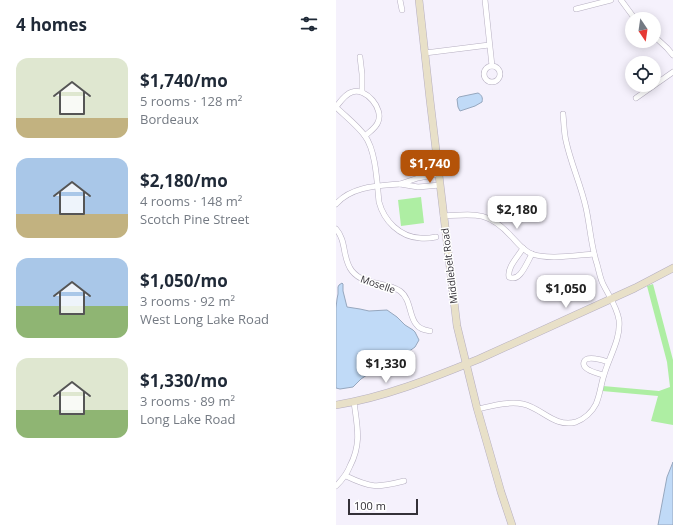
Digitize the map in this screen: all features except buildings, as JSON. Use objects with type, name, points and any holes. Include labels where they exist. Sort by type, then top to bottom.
[{"type":"street","points":[[400,0],[402,10]]},
{"type":"street","name":"Middlebelt Road","points":[[419,0],[438,174],[457,326],[478,409],[501,492],[512,525]]},
{"type":"street","points":[[485,0],[492,66]]},
{"type":"street","points":[[576,8],[611,0]]},
{"type":"street","points":[[621,0],[630,12]]},
{"type":"street","points":[[661,42],[673,55]]},
{"type":"street","points":[[425,53],[489,45]]},
{"type":"street","points":[[360,57],[362,92]]},
{"type":"street","points":[[636,98],[673,72]]},
{"type":"street","points":[[365,136],[377,125],[379,114],[377,108],[366,94],[354,91],[348,94],[336,107],[365,136],[372,149],[381,209],[386,218],[403,234],[420,238],[436,237]]},
{"type":"street","points":[[478,409],[510,403],[521,404],[529,406],[552,420],[566,423],[575,422],[582,419],[595,405],[603,375],[618,337],[618,316],[595,259],[586,207],[566,142],[563,114]]},
{"type":"street","points":[[336,204],[353,192],[377,186],[400,184],[418,178],[438,174]]},
{"type":"street","points":[[400,184],[418,187],[440,185]]},
{"type":"street","points":[[443,216],[471,215],[489,218],[532,254],[545,257],[594,254]]},
{"type":"street","name":"Moselle","points":[[336,229],[342,237],[346,260],[353,273],[364,280],[394,288],[402,292],[416,324],[421,328],[430,331]]},
{"type":"street","points":[[523,248],[509,270],[508,278],[516,278],[520,276],[532,254]]},
{"type":"street","points":[[336,405],[377,397],[466,364],[611,299],[673,268]]},
{"type":"street","points":[[603,375],[587,369],[584,366],[585,360],[602,360],[608,362]]},
{"type":"street","points":[[336,486],[346,476],[356,454],[358,431],[354,402]]},
{"type":"street","points":[[346,476],[372,486],[385,486],[404,481]]},
{"type":"green space","points":[[421,197],[424,223],[401,226],[398,200]]},
{"type":"green space","points":[[653,284],[673,360],[673,425],[651,421],[658,396],[602,391],[603,386],[659,391],[670,387],[667,362],[647,286]]},
{"type":"water","points":[[478,93],[482,97],[482,102],[460,111],[457,99],[459,97]]},
{"type":"water","points":[[342,283],[347,307],[369,311],[387,310],[413,330],[419,340],[415,347],[408,352],[377,368],[361,379],[353,387],[340,389],[336,388],[336,308],[338,287]]},
{"type":"water","points":[[673,462],[673,525],[658,525],[667,477]]}]
